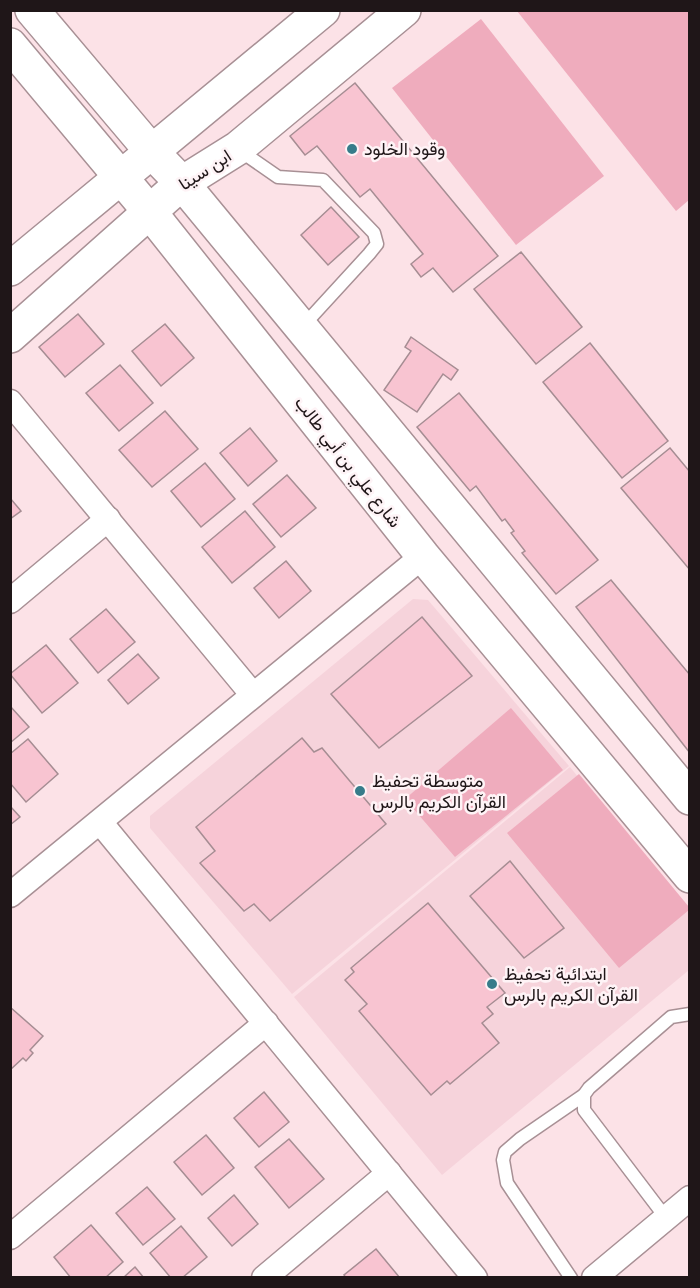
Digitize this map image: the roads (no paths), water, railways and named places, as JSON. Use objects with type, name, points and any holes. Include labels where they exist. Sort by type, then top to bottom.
[{"type":"street","points":[[32,10],[152,152],[182,183],[300,329],[690,798]]},
{"type":"street","points":[[10,269],[322,10]]},
{"type":"street","name":"ابن سينا","points":[[10,336],[182,183],[238,148],[404,10]]},
{"type":"street","name":"شارع علي بن أبي طالب","points":[[10,45],[149,211],[423,556],[690,876]]},
{"type":"street","points":[[10,402],[253,695]]},
{"type":"street","points":[[10,601],[108,519]]},
{"type":"street","points":[[10,896],[423,556]]},
{"type":"street","points":[[100,822],[475,1278]]},
{"type":"street","points":[[10,1237],[266,1023]]},
{"type":"street","points":[[264,1278],[389,1173]]},
{"type":"street","points":[[594,1278],[682,1208]]},
{"type":"lane","points":[[238,148],[278,177],[323,180],[374,233],[376,238],[377,244],[369,255],[300,329]]},
{"type":"lane","points":[[571,1278],[507,1183],[503,1160],[505,1152],[584,1095],[589,1088],[672,1017],[690,1014]]},
{"type":"lane","points":[[584,1095],[584,1110],[682,1208]]},
{"type":"place","name":"وقود الخلود","points":[[352,149]]},
{"type":"place","name":"متوسطة تحفيظ القرآن الكريم بالرس","points":[[360,791]]},
{"type":"place","name":"ابتدائية تحفيظ القرآن الكريم بالرس","points":[[492,984]]}]
